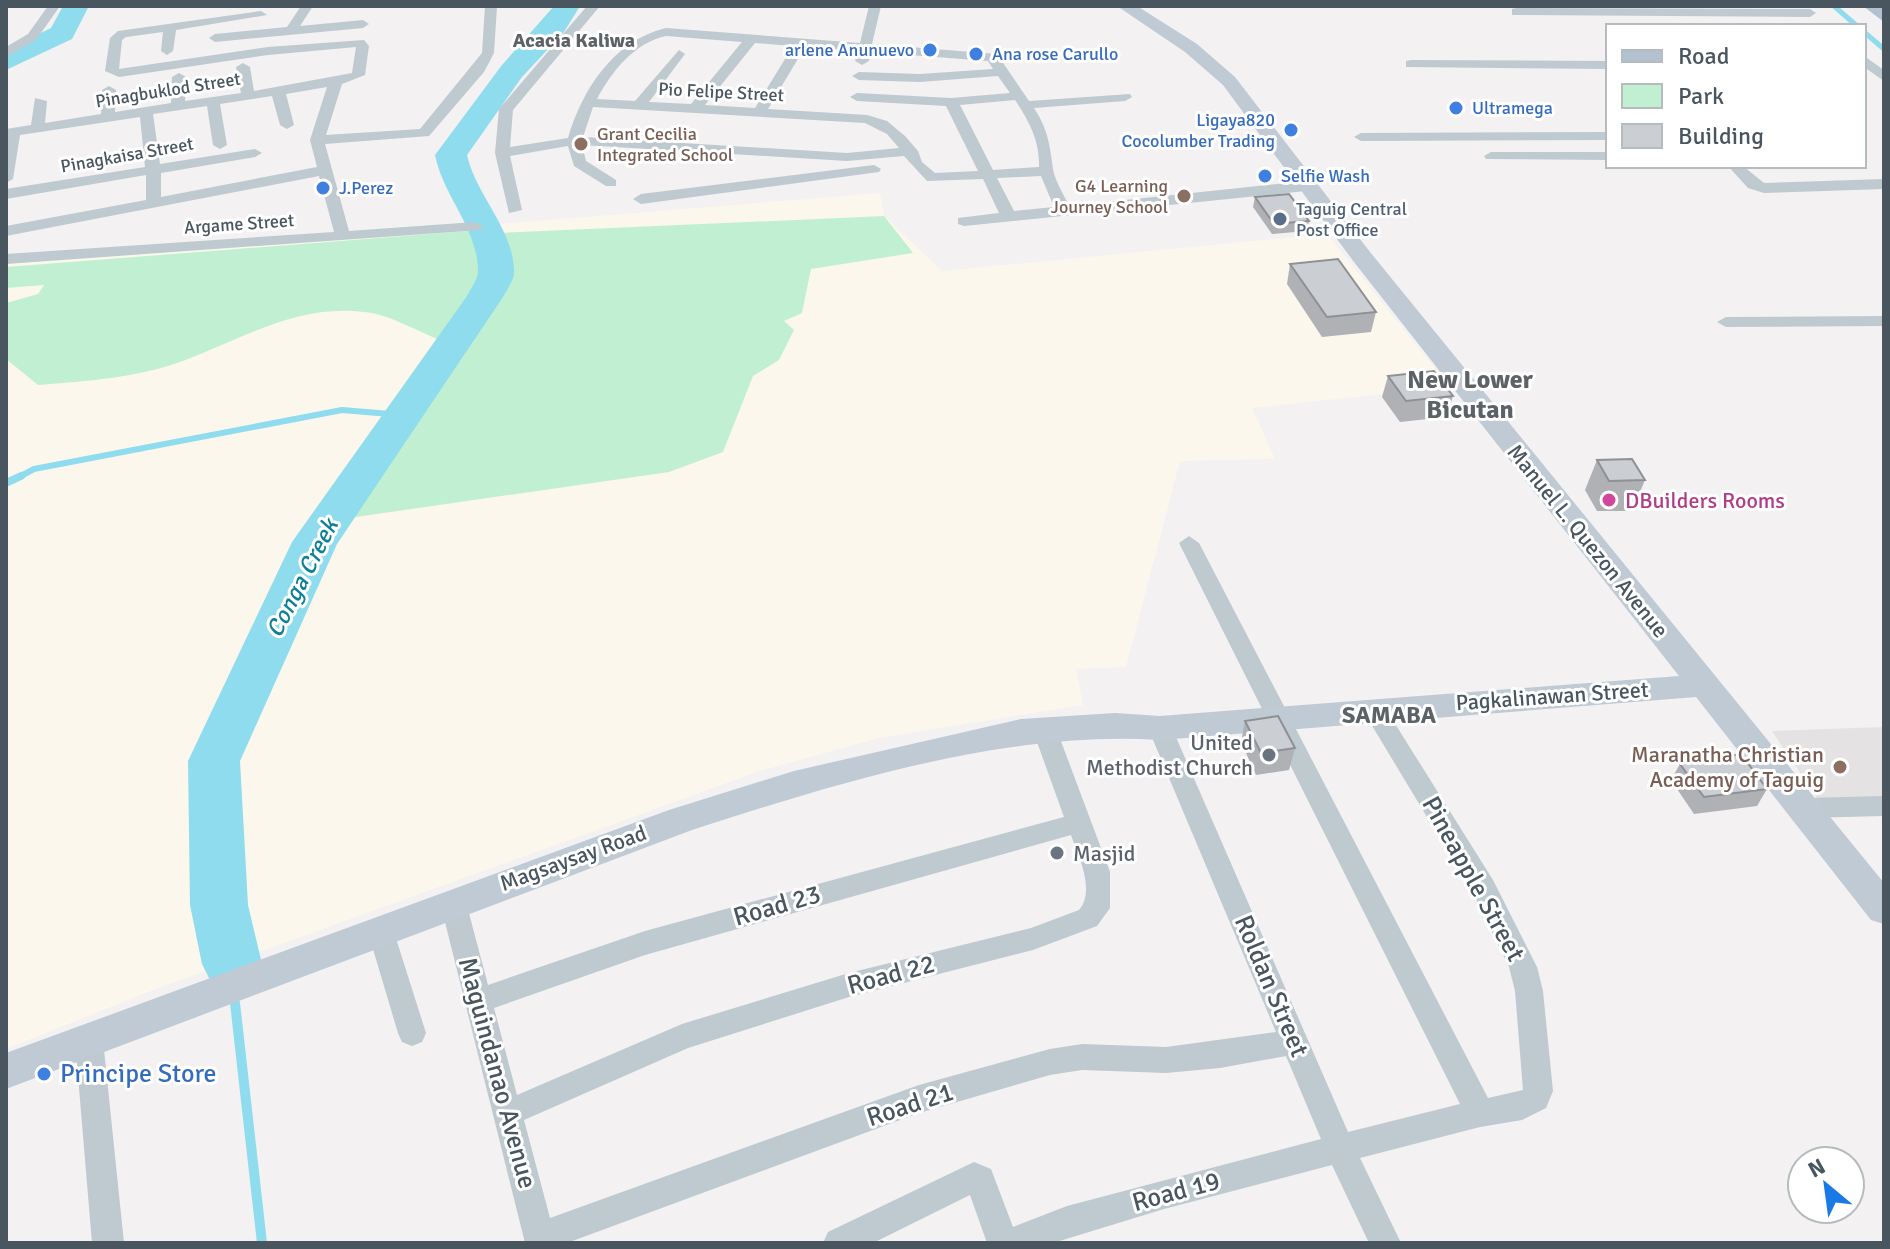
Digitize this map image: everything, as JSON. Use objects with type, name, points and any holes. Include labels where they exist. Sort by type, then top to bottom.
[{"type":"main road","name":"Manuel L. Quezon Avenue","points":[[1125,6],[1217,68],[1306,186],[1884,909]]},
{"type":"main road","points":[[1872,6],[1884,16]]},
{"type":"main road","name":"Pagkalinawan Street","points":[[1160,728],[1704,685]]},
{"type":"main road","name":"Magsaysay Road","points":[[6,1071],[380,929],[741,799],[959,744],[1044,728],[1115,725],[1160,728]]},
{"type":"street","points":[[6,53],[32,37],[54,6]]},
{"type":"street","points":[[291,31],[307,6]]},
{"type":"street","points":[[317,140],[424,133],[479,69],[488,53],[491,6]]},
{"type":"street","points":[[514,210],[502,153],[506,109],[594,6]]},
{"type":"street","points":[[853,117],[875,6]]},
{"type":"street","points":[[1516,12],[1809,13]]},
{"type":"street","points":[[261,15],[119,35],[113,72],[279,49],[362,44],[358,75],[336,82],[317,140],[343,236]]},
{"type":"street","points":[[214,58],[216,20]]},
{"type":"street","points":[[215,38],[363,24]]},
{"type":"street","points":[[167,51],[170,26]]},
{"type":"street","points":[[611,183],[579,163],[574,141],[586,102],[606,75],[643,37],[652,33],[992,57],[1022,100],[1047,153],[1046,171],[1063,209]]},
{"type":"street","points":[[694,110],[751,39]]},
{"type":"street","points":[[759,112],[801,43]]},
{"type":"street","points":[[639,105],[679,54]]},
{"type":"street","points":[[1866,63],[1884,77]]},
{"type":"street","points":[[1411,64],[1606,65]]},
{"type":"street","points":[[243,67],[248,95]]},
{"type":"street","points":[[859,76],[920,78],[1003,72]]},
{"type":"street","points":[[178,106],[179,77]]},
{"type":"street","name":"Pinagbuklod Street","points":[[10,133],[278,91],[309,79],[336,82]]},
{"type":"street","points":[[108,117],[109,90]]},
{"type":"street","points":[[278,91],[287,125]]},
{"type":"street","points":[[857,97],[951,102],[1125,97]]},
{"type":"street","points":[[38,128],[40,101]]},
{"type":"street","points":[[213,101],[220,145]]},
{"type":"street","name":"Pio Felipe Street","points":[[586,102],[853,117],[891,128],[915,157]]},
{"type":"street","points":[[951,102],[1008,215]]},
{"type":"street","points":[[146,111],[154,180],[153,204]]},
{"type":"street","points":[[6,179],[10,133]]},
{"type":"street","points":[[1361,137],[1606,136]]},
{"type":"street","points":[[502,153],[574,141],[639,141],[847,157],[915,157]]},
{"type":"street","name":"Pinagkaisa Street","points":[[6,194],[255,153]]},
{"type":"street","points":[[1491,156],[1606,156]]},
{"type":"street","points":[[915,157],[921,172],[932,178],[1046,171]]},
{"type":"street","points":[[641,199],[915,157]]},
{"type":"street","points":[[1737,168],[1753,185],[1764,188],[1884,184]]},
{"type":"street","points":[[6,231],[327,170]]},
{"type":"street","points":[[964,221],[1306,186]]},
{"type":"street","name":"Argame Street","points":[[6,259],[475,227]]},
{"type":"street","points":[[1726,322],[1884,321]]},
{"type":"street","points":[[1189,543],[1480,1113]]},
{"type":"street","name":"Pineapple Street","points":[[1340,1149],[1480,1113],[1522,1106],[1536,1098],[1538,1091],[1529,991],[1523,967],[1484,888],[1374,709]]},
{"type":"street","name":"Road 22","points":[[508,1113],[682,1037],[849,985],[1033,939],[1088,918],[1097,908],[1097,872],[1044,728]]},
{"type":"street","name":"Roldan Street","points":[[1160,728],[1340,1149],[1385,1243]]},
{"type":"street","points":[[1804,808],[1884,806]]},
{"type":"street","name":"Road 23","points":[[478,1001],[645,943],[993,849],[1079,822]]},
{"type":"street","name":"Maguindanao Avenue","points":[[453,902],[540,1240]]},
{"type":"street","points":[[380,929],[412,1033]]},
{"type":"street","points":[[89,1040],[108,1243]]},
{"type":"street","name":"Road 21","points":[[540,1240],[919,1099],[1050,1062],[1082,1057],[1166,1060],[1220,1055],[1295,1041]]},
{"type":"street","name":"Road 19","points":[[1013,1243],[1067,1222],[1164,1194],[1340,1149]]},
{"type":"street","points":[[839,1243],[974,1177],[980,1180],[1003,1243]]},
{"type":"shaded area","points":[[880,193],[884,216],[942,271],[1327,234],[1450,387],[1252,408],[1275,459],[1180,461],[1126,667],[1076,669],[1083,705],[879,738],[760,771],[156,989],[6,1049],[6,264]]},
{"type":"shaded area","name":"Maranatha Christian Academy of Taguig","points":[[1884,727],[1884,802],[1821,804],[1772,731]]},
{"type":"green space","points":[[884,216],[913,253],[811,269],[802,313],[784,321],[794,330],[779,360],[753,376],[723,452],[669,472],[342,519],[509,276],[512,256],[499,233]]},
{"type":"green space","points":[[480,230],[492,275],[445,342],[384,316],[339,311],[293,318],[183,361],[112,378],[38,385],[6,359],[6,303],[38,294],[44,285],[6,288],[6,267]]},
{"type":"building","points":[[1289,194],[1309,221],[1274,224],[1255,197]]},
{"type":"building","points":[[1338,259],[1376,312],[1327,317],[1290,264]]},
{"type":"building","points":[[1434,371],[1453,396],[1406,401],[1388,376]]},
{"type":"building","points":[[1632,459],[1645,480],[1609,481],[1597,460]]},
{"type":"building","points":[[1278,716],[1295,748],[1261,753],[1245,721]]},
{"type":"building","points":[[1741,754],[1767,789],[1704,797],[1680,764]]},
{"type":"waterway","points":[[6,61],[62,33],[76,6]]},
{"type":"waterway","name":"Conga Creek","points":[[482,223],[456,178],[451,155],[512,71],[554,26],[567,6]]},
{"type":"waterway","points":[[1834,6],[1855,24]]},
{"type":"waterway","points":[[1866,34],[1884,49]]},
{"type":"waterway","name":"Conga Creek","points":[[232,964],[219,905],[214,761],[315,542],[485,297],[496,275],[485,228]]},
{"type":"waterway","points":[[19,477],[34,469],[342,410],[402,415]]},
{"type":"waterway","points":[[6,483],[19,477]]},
{"type":"waterway","name":"Conga Creek","points":[[235,1003],[262,1243]]},
{"type":"place","name":"arlene Anunuevo","points":[[930,50]]},
{"type":"place","name":"Ana rose Carullo","points":[[976,54]]},
{"type":"place","name":"Ultramega","points":[[1456,108]]},
{"type":"place","name":"Ligaya820 Cocolumber Trading","points":[[1291,130]]},
{"type":"place","name":"Grant Cecilia Integrated School","points":[[581,144]]},
{"type":"place","name":"Selfie Wash","points":[[1265,176]]},
{"type":"place","name":"J.Perez","points":[[323,188]]},
{"type":"place","name":"G4 Learning Journey School","points":[[1184,196]]},
{"type":"place","name":"Taguig Central Post Office","points":[[1280,219]]},
{"type":"place","name":"DBuilders Rooms","points":[[1609,500]]},
{"type":"place","name":"United Methodist Church","points":[[1269,755]]},
{"type":"place","name":"Maranatha Christian Academy of Taguig","points":[[1840,767]]},
{"type":"place","name":"Masjid","points":[[1057,853]]},
{"type":"place","name":"Principe Store","points":[[44,1074]]},
{"type":"district","name":"Acacia Kaliwa","points":[[574,40]]},
{"type":"district","name":"New Lower Bicutan","points":[[1470,395]]},
{"type":"district","name":"SAMABA","points":[[1389,715]]}]
